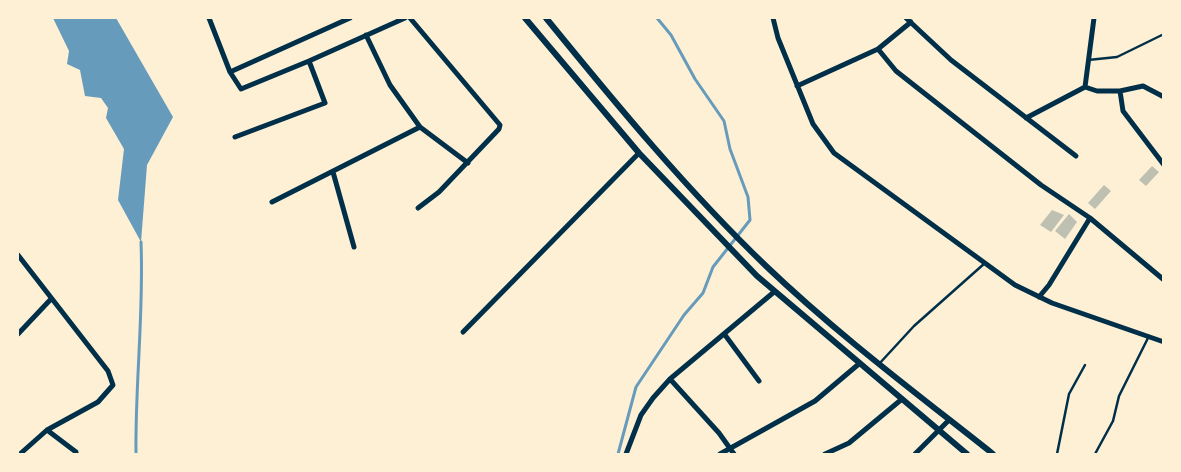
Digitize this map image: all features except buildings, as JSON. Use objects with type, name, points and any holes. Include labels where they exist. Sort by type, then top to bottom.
[{"type":"street","points":[[209,18],[230,72],[241,89],[310,61],[405,18]]},
{"type":"street","points":[[230,72],[350,18]]},
{"type":"street","points":[[410,18],[499,122],[499,129],[468,163],[439,192],[418,208]]},
{"type":"street","points":[[525,18],[639,153],[692,211],[757,276],[967,454]]},
{"type":"street","points":[[546,18],[611,98],[701,201],[767,267],[878,364],[993,454]]},
{"type":"street","points":[[773,18],[778,38],[813,124],[834,153],[1015,285],[1039,297],[1164,342]]},
{"type":"street","points":[[906,18],[951,60],[1076,156]]},
{"type":"street","points":[[1085,87],[1087,60],[1094,18]]},
{"type":"street","points":[[797,86],[878,48],[911,22]]},
{"type":"street","points":[[366,35],[390,85],[420,127],[468,163]]},
{"type":"street","points":[[878,48],[896,72],[1041,185],[1090,218],[1164,280]]},
{"type":"street","points":[[236,137],[325,103],[310,61]]},
{"type":"street","points":[[1026,118],[1085,87],[1097,91],[1120,91],[1143,86],[1164,96]]},
{"type":"street","points":[[1120,91],[1123,111],[1164,165]]},
{"type":"street","points":[[601,108],[611,98]]},
{"type":"street","points":[[272,202],[420,127]]},
{"type":"street","points":[[463,332],[639,153]]},
{"type":"street","points":[[333,172],[354,247]]},
{"type":"street","points":[[1039,297],[1049,285],[1090,218]]},
{"type":"street","points":[[18,255],[50,299],[108,371],[113,385],[98,402],[47,430],[20,454]]},
{"type":"street","points":[[626,454],[640,415],[670,379],[725,335],[774,292]]},
{"type":"street","points":[[18,334],[50,299]]},
{"type":"street","points":[[725,335],[759,381]]},
{"type":"street","points":[[720,454],[815,401],[860,363]]},
{"type":"street","points":[[670,379],[719,433],[734,454]]},
{"type":"street","points":[[825,454],[849,444],[902,399]]},
{"type":"street","points":[[915,454],[949,420]]},
{"type":"street","points":[[47,430],[76,452],[76,454]]},
{"type":"lane","points":[[1087,60],[1117,57],[1164,34]]},
{"type":"lane","points":[[878,364],[914,326],[986,262]]},
{"type":"lane","points":[[1095,454],[1113,421],[1119,396],[1149,336]]},
{"type":"lane","points":[[1057,454],[1069,394],[1085,364]]},
{"type":"water","points":[[53,18],[116,18],[173,117],[147,165],[141,242],[118,200],[124,149],[106,118],[108,108],[101,98],[85,96],[80,70],[67,64],[69,51]]},
{"type":"waterway","points":[[618,454],[636,387],[684,315],[703,293],[713,267],[750,220],[748,197],[730,149],[724,121],[695,79],[671,35],[657,18]]},
{"type":"waterway","points":[[136,454],[142,269],[141,242]]}]
